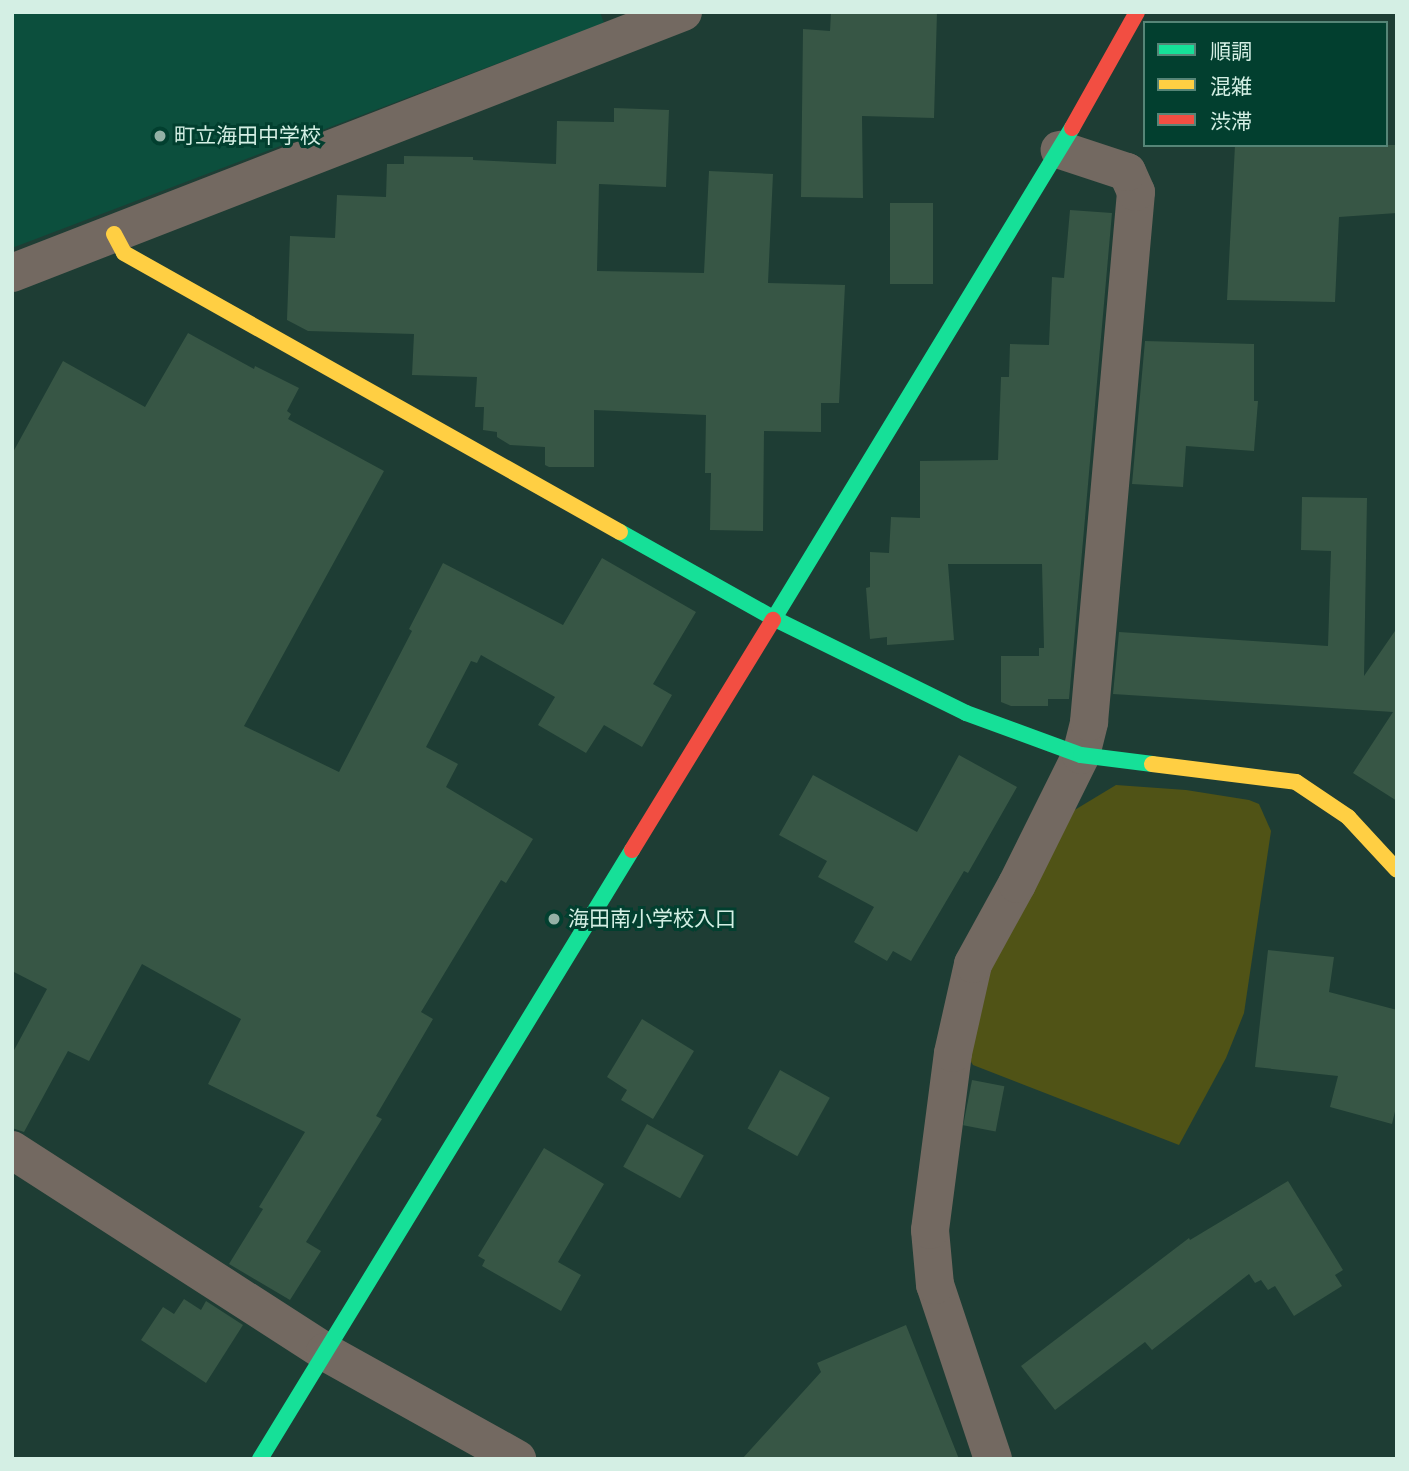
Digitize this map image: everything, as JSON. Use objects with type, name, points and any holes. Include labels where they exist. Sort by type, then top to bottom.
[{"type":"street","points":[[12,273],[642,20],[683,12]]},
{"type":"street","points":[[260,1459],[1060,150],[1137,12]]},
{"type":"street","points":[[993,1459],[935,1285],[930,1230],[953,1053],[973,964],[1017,884],[1081,755],[1089,722],[1136,192],[1127,172],[1060,150]]},
{"type":"street","points":[[114,234],[124,253],[773,618],[966,713],[1081,755],[1296,782],[1314,791],[1392,853]]},
{"type":"street","points":[[12,1150],[325,1352],[517,1459]]},
{"type":"shaded area","name":"町立海田中学校","points":[[12,12],[600,12],[604,23],[12,248]]},
{"type":"shaded area","points":[[1116,785],[1186,790],[1249,800],[1259,804],[1271,831],[1244,1013],[1226,1058],[1179,1145],[973,1065],[964,1050],[980,980],[1063,817]]},
{"type":"building","points":[[831,12],[937,12],[934,118],[862,116],[863,198],[801,197],[803,29],[830,31]]},
{"type":"building","points":[[614,108],[669,110],[666,187],[599,184],[597,271],[704,273],[709,171],[773,174],[768,283],[845,285],[839,403],[821,403],[821,432],[764,431],[763,531],[710,530],[711,473],[705,473],[706,415],[594,410],[594,467],[549,467],[545,465],[545,447],[510,445],[497,437],[497,432],[483,430],[484,407],[475,407],[477,377],[412,375],[414,334],[308,331],[287,320],[290,236],[335,238],[337,195],[386,197],[387,164],[404,164],[404,156],[473,157],[473,160],[556,164],[557,121],[614,122]]},
{"type":"building","points":[[1397,145],[1397,213],[1339,217],[1335,302],[1227,300],[1235,147]]},
{"type":"building","points":[[890,203],[933,203],[933,284],[890,284]]},
{"type":"building","points":[[1070,210],[1112,213],[1069,699],[1048,699],[1048,706],[1011,706],[1001,702],[1001,656],[1039,656],[1039,648],[1044,648],[1042,564],[948,564],[954,640],[887,645],[887,637],[870,639],[866,588],[870,587],[870,552],[889,553],[891,517],[920,518],[920,461],[998,460],[1001,377],[1009,377],[1010,344],[1049,345],[1052,277],[1064,278]]},
{"type":"building","points":[[188,333],[254,369],[255,366],[299,388],[287,411],[291,414],[288,419],[384,471],[244,726],[339,772],[412,631],[409,629],[443,563],[563,625],[602,558],[696,612],[653,684],[672,695],[642,747],[604,725],[586,753],[538,725],[555,697],[481,655],[477,663],[471,661],[426,747],[458,764],[446,787],[533,839],[506,883],[501,880],[421,1012],[433,1019],[376,1116],[382,1119],[306,1242],[321,1251],[290,1300],[229,1264],[263,1209],[259,1207],[305,1132],[208,1084],[241,1019],[142,964],[89,1061],[68,1051],[24,1132],[12,1128],[12,1054],[47,989],[12,971],[12,454],[63,361],[145,407]]},
{"type":"building","points":[[1145,341],[1254,344],[1254,401],[1258,401],[1254,451],[1186,446],[1183,487],[1132,484]]},
{"type":"building","points":[[1302,497],[1367,498],[1364,676],[1397,628],[1397,801],[1353,773],[1393,712],[1113,694],[1119,632],[1328,646],[1331,551],[1301,550]]},
{"type":"building","points":[[959,755],[1017,787],[968,873],[964,871],[911,961],[893,951],[887,961],[854,942],[874,907],[818,877],[827,861],[779,835],[813,775],[917,832]]},
{"type":"building","points":[[1268,950],[1334,957],[1329,992],[1397,1010],[1397,1103],[1392,1124],[1330,1107],[1338,1076],[1255,1067]]},
{"type":"building","points":[[642,1019],[694,1051],[653,1119],[621,1100],[627,1090],[607,1077]]},
{"type":"building","points":[[780,1070],[830,1098],[797,1156],[748,1129]]},
{"type":"building","points":[[972,1080],[1004,1086],[996,1131],[963,1125]]},
{"type":"building","points":[[647,1124],[704,1156],[680,1198],[623,1167]]},
{"type":"building","points":[[544,1148],[604,1184],[558,1262],[581,1275],[561,1311],[482,1266],[485,1260],[478,1256]]},
{"type":"building","points":[[1288,1181],[1343,1270],[1335,1275],[1342,1286],[1294,1316],[1275,1286],[1268,1290],[1261,1280],[1255,1283],[1249,1274],[1152,1350],[1145,1342],[1055,1410],[1021,1366],[1189,1238],[1190,1240]]},
{"type":"building","points":[[184,1299],[201,1310],[206,1301],[243,1325],[206,1383],[141,1340],[163,1307],[174,1314]]},
{"type":"building","points":[[906,1325],[959,1459],[742,1459],[821,1372],[817,1363]]},
{"type":"traffic: fast","points":[[773,620],[1072,128]]},
{"type":"traffic: fast","points":[[620,532],[773,618],[966,713],[1081,755],[1152,764]]},
{"type":"traffic: fast","points":[[260,1459],[632,850]]},
{"type":"traffic: slow","points":[[114,234],[124,253],[620,532]]},
{"type":"traffic: slow","points":[[1152,764],[1296,782],[1348,817],[1397,870]]},
{"type":"traffic: jam","points":[[1072,128],[1137,12]]},
{"type":"traffic: jam","points":[[632,850],[773,620]]},
{"type":"place","name":"町立海田中学校","points":[[160,136]]},
{"type":"place","name":"海田南小学校入口","points":[[554,919]]}]
